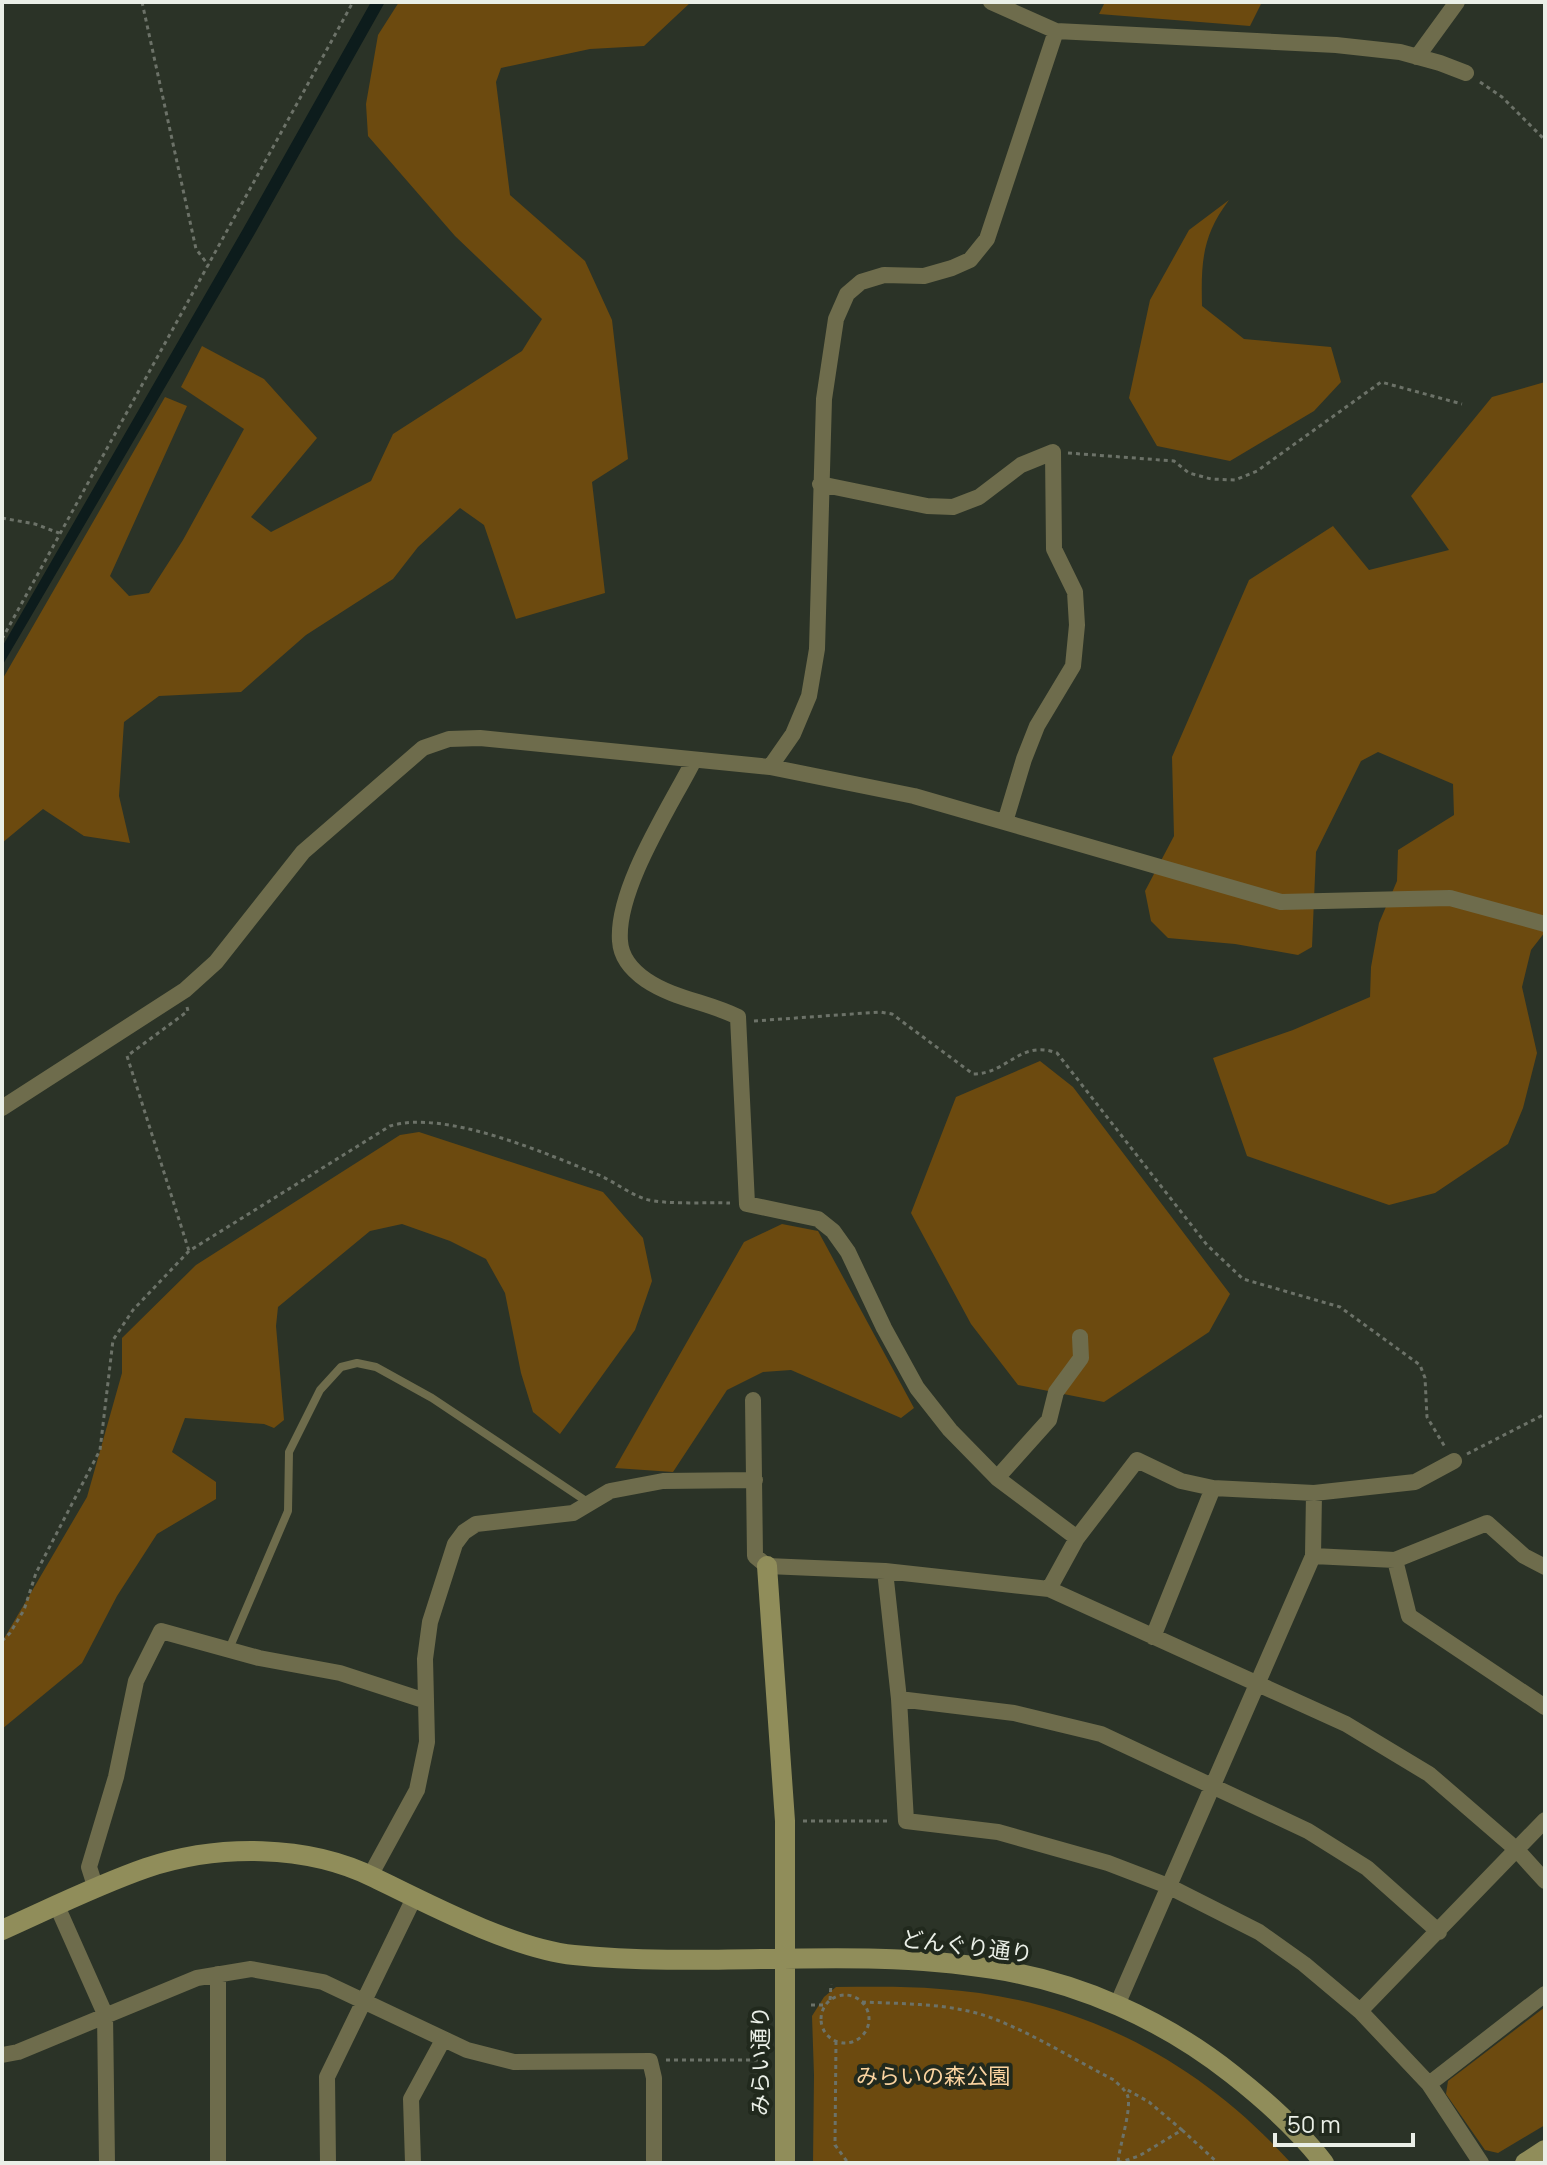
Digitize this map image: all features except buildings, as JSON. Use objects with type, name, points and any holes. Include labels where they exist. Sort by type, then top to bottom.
[{"type":"street","points":[[991,2],[1056,31],[1336,45],[1417,57],[1466,73]]},
{"type":"street","points":[[1417,57],[1457,2]]},
{"type":"street","points":[[770,767],[793,734],[809,696],[817,649],[824,399],[836,319],[847,294],[861,282],[884,275],[924,276],[952,268],[970,260],[987,239],[1056,31]]},
{"type":"street","points":[[820,484],[927,506],[953,507],[979,497],[1021,465],[1053,452],[1054,549],[1075,592],[1077,625],[1073,666],[1037,726],[1005,822]]},
{"type":"street","points":[[2,1108],[185,990],[216,962],[303,852],[423,748],[449,739],[480,738],[770,767],[914,796],[1281,902],[1450,898],[1545,924]]},
{"type":"street","points":[[694,760],[631,883],[622,915],[620,943],[627,964],[645,980],[670,993],[718,1007],[738,1017],[747,1204],[818,1219],[833,1231],[848,1252],[917,1388],[950,1430],[997,1478],[1077,1538]]},
{"type":"street","points":[[997,1478],[1049,1420],[1056,1392],[1081,1358],[1080,1337]]},
{"type":"street","points":[[753,1400],[755,1556],[767,1566],[885,1571],[1049,1589],[1346,1724],[1429,1774],[1517,1850],[1545,1881]]},
{"type":"street","points":[[1049,1589],[1077,1538],[1137,1460],[1181,1481],[1213,1488],[1314,1493],[1415,1482],[1454,1461]]},
{"type":"street","points":[[370,1876],[417,1790],[427,1742],[425,1659],[430,1622],[455,1544],[464,1532],[476,1524],[573,1513],[610,1491],[663,1481],[755,1480]]},
{"type":"street","points":[[1153,1637],[1213,1488]]},
{"type":"street","points":[[1117,2005],[1313,1556],[1314,1493]]},
{"type":"street","points":[[1313,1556],[1395,1560],[1487,1523],[1524,1556],[1545,1567]]},
{"type":"street","points":[[1395,1560],[1409,1616],[1545,1707]]},
{"type":"street","name":"みらい通り","points":[[767,1566],[785,1821],[785,2163]]},
{"type":"street","points":[[885,1571],[899,1699],[906,1821],[998,1832],[1108,1863],[1168,1886],[1259,1932],[1304,1964],[1360,2011],[1429,2084],[1481,2163]]},
{"type":"street","points":[[96,1889],[89,1867],[116,1777],[136,1681],[161,1631],[229,1650],[340,1673],[426,1701]]},
{"type":"street","points":[[899,1699],[1014,1713],[1101,1734],[1308,1831],[1367,1868],[1439,1932]]},
{"type":"street","points":[[1360,2011],[1545,1820]]},
{"type":"street","name":"どんぐり通り","points":[[2,1930],[148,1868],[194,1857],[238,1852],[288,1853],[331,1861],[511,1939],[568,1954],[643,1960],[925,1962],[991,1968],[1060,1984],[1117,2005],[1208,2055],[1262,2098],[1324,2163]]},
{"type":"street","points":[[328,2163],[327,2077],[414,1898]]},
{"type":"street","points":[[57,1906],[105,2014],[107,2163]]},
{"type":"street","points":[[2,2055],[18,2052],[197,1978],[251,1969],[323,1982],[443,2040],[467,2050],[514,2062],[650,2061],[654,2078],[654,2163]]},
{"type":"street","points":[[218,1974],[218,2163]]},
{"type":"street","points":[[1429,2084],[1545,1994]]},
{"type":"street","points":[[413,2163],[411,2099],[443,2040]]},
{"type":"street","points":[[1525,2163],[1545,2150]]},
{"type":"lane","points":[[229,1650],[288,1511],[289,1452],[320,1390],[341,1367],[357,1363],[388,1373],[432,1398],[589,1503]]},
{"type":"path","points":[[142,2],[196,249],[209,266]]},
{"type":"path","points":[[2,639],[353,2]]},
{"type":"path","points":[[1466,73],[1502,97],[1545,140]]},
{"type":"path","points":[[1053,452],[1174,461],[1189,473],[1211,479],[1235,480],[1257,471],[1381,382],[1462,404]]},
{"type":"path","points":[[2,518],[35,524],[59,533]]},
{"type":"path","points":[[185,990],[188,1011],[127,1056],[189,1251]]},
{"type":"path","points":[[738,1022],[880,1012],[892,1014],[973,1074],[987,1074],[1034,1048],[1057,1053],[1207,1245],[1243,1279],[1340,1307],[1420,1365],[1425,1378],[1427,1417],[1454,1461],[1545,1414]]},
{"type":"path","points":[[2,1641],[24,1610],[36,1573],[100,1450],[113,1340],[133,1310],[189,1251],[390,1126],[407,1121],[430,1122],[530,1148],[605,1178],[645,1199],[747,1204]]},
{"type":"path","points":[[803,1821],[906,1821]]},
{"type":"path","points":[[831,1984],[830,2000],[821,2017],[821,2024],[836,2041],[851,2042],[865,2033],[869,2017],[862,2002]]},
{"type":"path","points":[[830,2000],[848,1995],[862,2002],[950,2008],[996,2020],[1114,2080],[1126,2092],[1130,2105],[1119,2146],[1118,2163],[1139,2156],[1182,2130]]},
{"type":"path","points":[[811,2005],[826,2005]]},
{"type":"path","points":[[836,2041],[835,2145],[848,2163]]},
{"type":"path","points":[[650,2061],[762,2060]]},
{"type":"path","points":[[1119,2085],[1149,2102],[1218,2163]]},
{"type":"green space","points":[[399,2],[691,2],[644,46],[590,49],[501,68],[496,82],[510,195],[585,261],[612,320],[628,459],[592,482],[605,593],[516,619],[484,525],[460,508],[418,547],[393,579],[306,635],[241,692],[159,696],[124,722],[119,796],[130,843],[84,836],[43,809],[2,843],[2,680],[165,397],[187,406],[110,576],[129,596],[149,593],[183,540],[244,429],[181,387],[202,346],[264,379],[317,438],[251,517],[271,532],[371,481],[393,434],[522,351],[542,319],[455,236],[368,136],[366,104],[378,35]]},
{"type":"green space","points":[[1105,2],[1262,2],[1250,26],[1099,14]]},
{"type":"green space","points":[[1229,200],[1208,238],[1202,276],[1202,306],[1244,339],[1331,347],[1341,382],[1314,411],[1230,461],[1157,446],[1129,398],[1150,300],[1189,230]]},
{"type":"green space","points":[[1545,382],[1545,932],[1531,950],[1522,987],[1537,1053],[1523,1108],[1508,1144],[1435,1193],[1389,1205],[1247,1156],[1213,1058],[1293,1030],[1370,997],[1371,967],[1379,923],[1397,881],[1398,850],[1454,815],[1453,784],[1378,752],[1361,761],[1316,852],[1312,947],[1298,955],[1235,944],[1168,938],[1151,921],[1145,891],[1174,836],[1172,757],[1249,580],[1333,526],[1369,570],[1449,550],[1411,496],[1492,397]]},
{"type":"green space","points":[[1040,1061],[1073,1087],[1230,1294],[1209,1332],[1104,1402],[1018,1385],[971,1324],[911,1213],[956,1097]]},
{"type":"green space","points":[[419,1132],[603,1192],[643,1238],[652,1281],[635,1330],[560,1434],[533,1412],[521,1373],[505,1293],[486,1259],[450,1241],[402,1224],[370,1231],[278,1307],[276,1326],[284,1420],[274,1428],[264,1424],[185,1418],[172,1452],[216,1482],[216,1499],[157,1534],[117,1596],[82,1663],[2,1729],[2,1642],[87,1497],[122,1373],[122,1338],[196,1265],[400,1135]]},
{"type":"green space","points":[[782,1224],[818,1231],[914,1408],[901,1418],[791,1370],[763,1372],[727,1390],[673,1472],[615,1468],[744,1242]]},
{"type":"green space","name":"みらいの森公園","points":[[836,1987],[927,1988],[991,1995],[1088,2021],[1176,2065],[1255,2126],[1291,2163],[813,2163],[812,2016],[824,1997]]},
{"type":"green space","points":[[1545,2007],[1545,2125],[1498,2153],[1485,2150],[1446,2094],[1448,2081]]},
{"type":"shaded area","points":[[371,2],[385,2],[254,235],[2,666],[2,647]]}]
